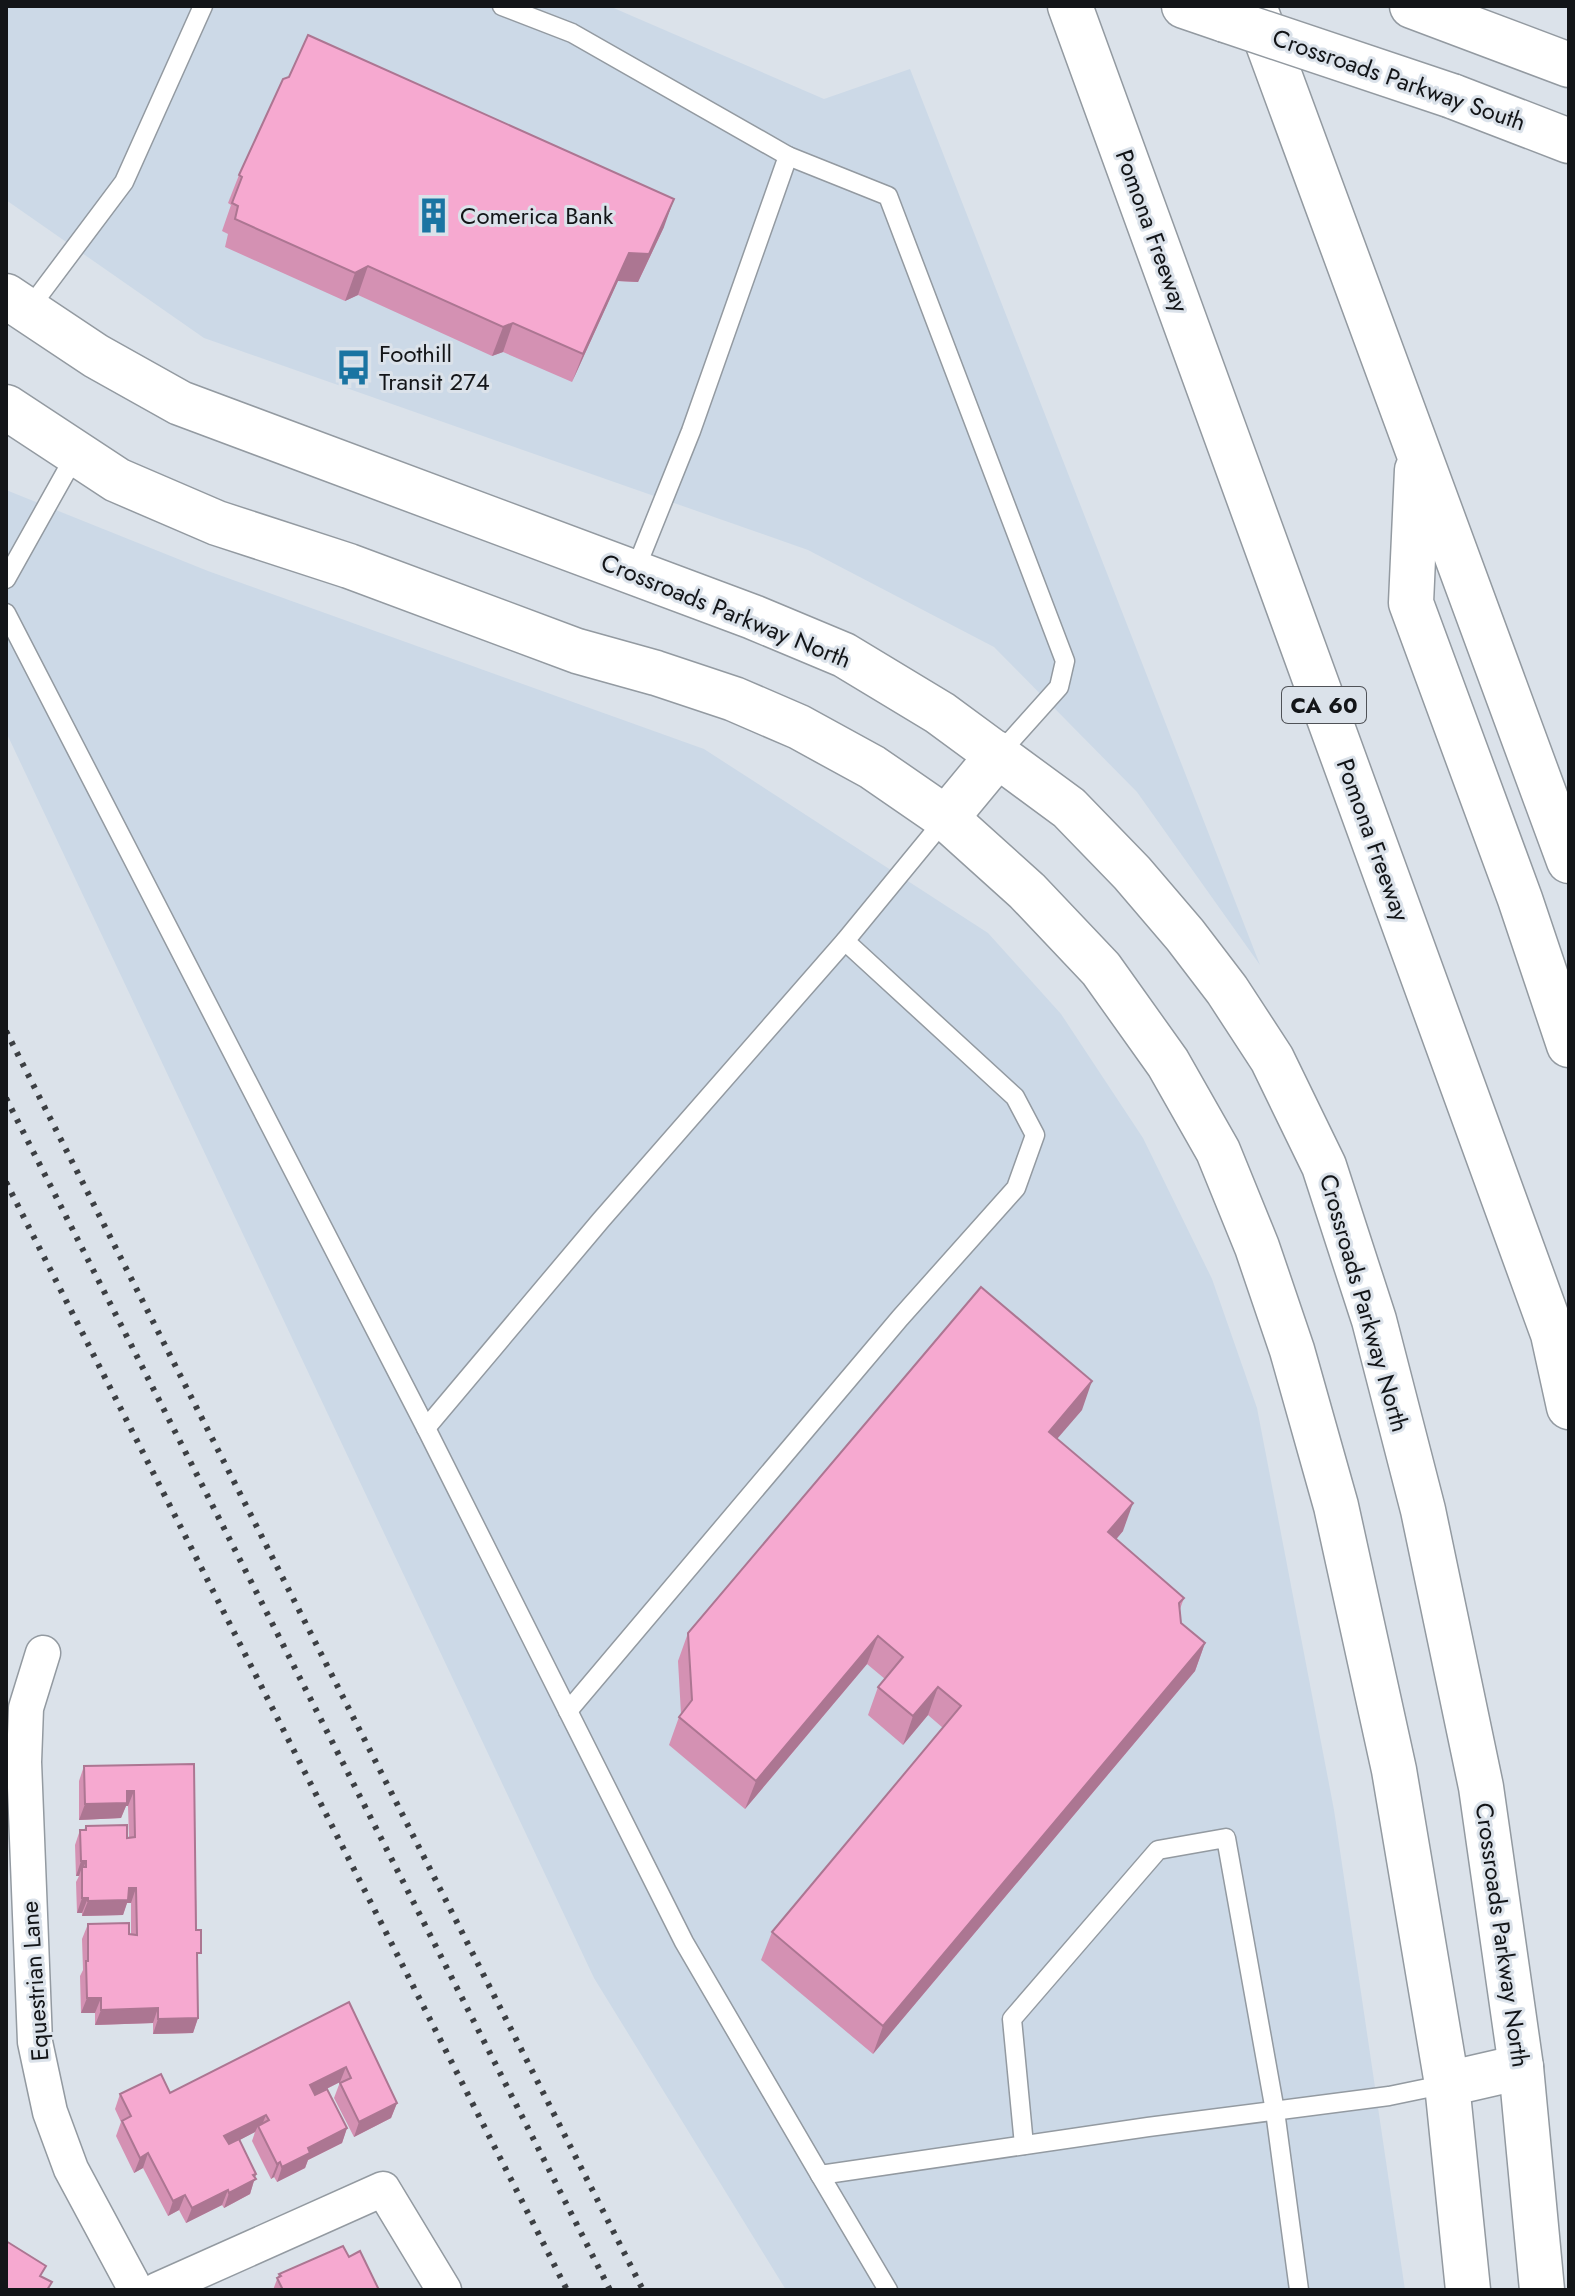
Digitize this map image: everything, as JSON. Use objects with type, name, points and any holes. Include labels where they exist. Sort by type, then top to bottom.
[{"type":"main road","name":"Pomona Freeway","points":[[1070,6],[1553,1334],[1569,1407]]},
{"type":"main road","name":"Crossroads Parkway South","points":[[1184,6],[1452,96],[1569,141]]},
{"type":"main road","points":[[1254,6],[1569,861]]},
{"type":"main road","points":[[1417,8],[1569,65]]},
{"type":"main road","name":"Crossroads Parkway North","points":[[13,312],[180,403],[753,617],[844,655],[940,713],[1069,808],[1132,873],[1185,935],[1227,990],[1272,1059],[1324,1166],[1374,1320],[1423,1510],[1481,1787],[1521,2067],[1542,2290]]},
{"type":"main road","points":[[6,407],[117,480],[217,523],[349,566],[577,651],[734,699],[799,727],[860,760],[946,818],[1027,891],[1101,969],[1168,1063],[1218,1151],[1257,1247],[1292,1350],[1336,1506],[1394,1770],[1447,2084],[1468,2290]]},
{"type":"main road","points":[[1418,452],[1411,603],[1520,899],[1569,1045]]},
{"type":"main road","points":[[946,818],[999,754]]},
{"type":"main road","points":[[1447,2084],[1521,2067]]},
{"type":"street","name":"Equestrian Lane","points":[[43,1653],[26,1708],[24,1762],[35,2042],[50,2112],[71,2169],[136,2290]]},
{"type":"street","points":[[157,2290],[383,2189],[444,2290]]},
{"type":"lane","points":[[13,312],[124,182],[203,6]]},
{"type":"lane","points":[[502,6],[572,33],[788,156],[888,196],[1065,661],[1059,687],[999,754]]},
{"type":"lane","points":[[634,573],[691,431],[788,156]]},
{"type":"lane","points":[[6,579],[76,454]]},
{"type":"lane","points":[[6,613],[426,1428],[684,1942],[888,2290]]},
{"type":"lane","points":[[426,1428],[601,1220],[845,941],[946,818]]},
{"type":"lane","points":[[568,1711],[900,1318],[1016,1188],[1035,1135],[1015,1097],[845,941]]},
{"type":"lane","points":[[1024,2145],[1012,2019],[1158,1850],[1226,1838],[1275,2111],[1299,2290]]},
{"type":"lane","points":[[820,2175],[1389,2096],[1447,2084]]},
{"type":"shaded area","points":[[6,6],[609,6],[824,99],[910,69],[1260,965],[1137,792],[994,647],[808,550],[204,338],[6,200]]},
{"type":"shaded area","points":[[6,490],[208,571],[704,749],[988,933],[1061,1014],[1143,1138],[1212,1279],[1257,1408],[1334,1810],[1405,2290],[786,2290],[594,1978],[6,732]]},
{"type":"building","name":"Comerica Bank","points":[[308,35],[674,199],[649,254],[629,253],[583,354],[513,323],[503,327],[368,266],[355,273],[235,219],[238,206],[232,203],[242,177],[239,175],[283,79],[289,77]]},
{"type":"building","points":[[981,1287],[1092,1381],[1049,1432],[1133,1503],[1108,1532],[1184,1598],[1179,1603],[1181,1623],[1205,1643],[883,2026],[772,1932],[961,1706],[938,1687],[913,1716],[878,1687],[903,1657],[878,1636],[756,1781],[679,1717],[692,1700],[688,1633]]},
{"type":"building","points":[[194,1764],[196,1930],[201,1930],[201,1953],[197,1953],[198,2018],[158,2019],[158,2008],[101,2010],[101,1998],[87,1998],[88,1924],[129,1923],[129,1934],[137,1935],[136,1888],[129,1888],[128,1900],[88,1901],[88,1898],[82,1898],[82,1867],[86,1867],[86,1861],[81,1861],[80,1830],[86,1830],[86,1826],[127,1825],[127,1838],[135,1837],[134,1791],[127,1791],[127,1803],[85,1804],[84,1766]]},
{"type":"building","points":[[349,2002],[397,2103],[359,2122],[340,2083],[351,2078],[346,2067],[310,2085],[315,2095],[327,2089],[347,2128],[308,2148],[310,2153],[282,2167],[280,2162],[277,2164],[258,2126],[269,2120],[266,2115],[224,2136],[229,2144],[239,2139],[256,2179],[192,2208],[185,2195],[173,2201],[148,2153],[140,2158],[122,2121],[131,2116],[120,2094],[161,2074],[170,2093]]},
{"type":"building","points":[[6,2241],[46,2266],[40,2276],[52,2282],[47,2290],[6,2290]]},
{"type":"building","points":[[343,2246],[349,2257],[360,2251],[379,2290],[283,2290],[277,2278],[281,2276],[279,2274]]},
{"type":"railway","points":[[6,1031],[643,2290]]},
{"type":"railway","points":[[6,1098],[610,2290]]},
{"type":"railway","points":[[6,1182],[567,2290]]},
{"type":"place","name":"Comerica Bank","points":[[434,216]]},
{"type":"place","name":"Foothill Transit 274","points":[[353,368]]}]
